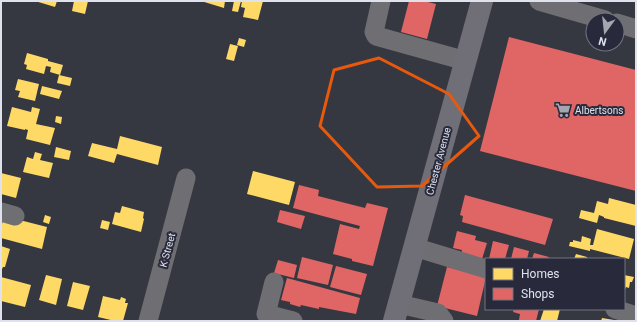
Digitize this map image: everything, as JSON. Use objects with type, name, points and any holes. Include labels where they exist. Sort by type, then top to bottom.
[{"type":"main road","name":"Chester Avenue","points":[[396,312],[482,1]]},
{"type":"street","points":[[383,1],[374,32],[376,36],[466,60]]},
{"type":"street","points":[[539,1],[585,14]]},
{"type":"street","points":[[625,26],[636,29]]},
{"type":"street","name":"K Street","points":[[148,321],[186,178]]},
{"type":"street","points":[[414,247],[485,269]]},
{"type":"street","points":[[274,282],[266,314],[293,321]]},
{"type":"street","points":[[618,310],[636,316]]},
{"type":"street","points":[[396,312],[438,313],[444,321]]},
{"type":"highlighted area","points":[[379,58],[449,94],[479,136],[422,186],[377,187],[320,126],[334,70]]},
{"type":"building: Homes","points":[[35,1],[57,1],[55,7]]},
{"type":"building: Homes","points":[[74,1],[88,1],[85,14],[72,11]]},
{"type":"building: Homes","points":[[201,1],[225,1],[224,8]]},
{"type":"building: Homes","points":[[234,1],[241,1],[238,12],[232,11]]},
{"type":"building: Homes","points":[[242,1],[263,1],[258,20],[243,17],[245,8],[241,7]]},
{"type":"building: Homes","points":[[239,38],[246,40],[244,47],[237,45]]},
{"type":"building: Homes","points":[[230,44],[238,46],[234,61],[226,59]]},
{"type":"building: Homes","points":[[27,53],[63,65],[60,75],[50,72],[51,67],[46,66],[44,74],[26,69],[27,65],[24,64]]},
{"type":"building: Homes","points":[[59,75],[72,78],[70,86],[57,83]]},
{"type":"building: Homes","points":[[18,79],[39,84],[35,101],[18,97],[20,91],[15,90]]},
{"type":"building: Homes","points":[[42,86],[62,91],[59,99],[40,94]]},
{"type":"building: Homes","points":[[12,107],[31,112],[32,107],[40,109],[36,124],[55,128],[50,145],[26,139],[28,130],[7,126]]},
{"type":"building: Homes","points":[[56,116],[62,117],[61,124],[55,122]]},
{"type":"building: Homes","points":[[120,136],[162,147],[158,165],[117,154],[114,163],[88,156],[92,143],[117,149]]},
{"type":"building: Homes","points":[[56,147],[71,151],[69,160],[54,157]]},
{"type":"building: Homes","points":[[35,152],[42,154],[40,160],[53,163],[49,178],[23,172],[27,157],[33,159]]},
{"type":"building: Homes","points":[[253,171],[295,182],[289,205],[247,194]]},
{"type":"building: Homes","points":[[1,173],[21,178],[16,198],[1,194]]},
{"type":"building: Homes","points":[[609,198],[636,205],[636,226],[604,218],[599,215],[597,223],[579,218],[581,210],[594,213],[597,201],[608,204]]},
{"type":"building: Homes","points":[[122,206],[144,212],[141,232],[112,224],[115,212],[120,213]]},
{"type":"building: Homes","points":[[45,215],[51,217],[49,224],[43,222]]},
{"type":"building: Homes","points":[[4,216],[47,227],[42,249],[1,238],[1,228]]},
{"type":"building: Homes","points":[[102,220],[110,222],[108,230],[100,228]]},
{"type":"building: Homes","points":[[597,229],[634,239],[629,259],[590,249],[590,251],[569,246],[570,242],[573,242],[573,240],[581,242],[582,236],[591,239],[590,245],[593,245]]},
{"type":"building: Homes","points":[[1,246],[10,249],[5,267],[3,267],[1,271]]},
{"type":"building: Homes","points":[[576,254],[587,257],[587,258],[574,258]]},
{"type":"building: Homes","points":[[46,275],[62,279],[56,305],[39,300]]},
{"type":"building: Homes","points":[[625,275],[634,277],[632,282],[630,282],[629,288],[626,287],[625,290]]},
{"type":"building: Homes","points":[[1,277],[31,285],[25,307],[1,301]]},
{"type":"building: Homes","points":[[73,282],[90,286],[83,310],[67,306]]},
{"type":"building: Homes","points":[[103,296],[120,300],[121,297],[126,299],[125,303],[128,303],[123,321],[115,321],[98,317]]},
{"type":"building: Homes","points":[[544,310],[560,310],[557,321],[540,321]]},
{"type":"building: Homes","points":[[602,318],[614,320],[614,321],[601,321]]},
{"type":"building: Shops","points":[[409,1],[424,1],[436,4],[427,39],[401,32]]},
{"type":"building: Shops","name":"Albertsons","points":[[509,37],[636,70],[636,191],[480,151]]},
{"type":"building: Shops","points":[[299,185],[319,190],[318,196],[365,208],[367,203],[388,208],[373,266],[352,261],[352,259],[333,254],[340,224],[359,229],[360,226],[293,208]]},
{"type":"building: Shops","points":[[465,195],[553,219],[545,245],[462,222],[463,216],[460,215]]},
{"type":"building: Shops","points":[[280,210],[305,216],[301,229],[277,222]]},
{"type":"building: Shops","points":[[457,231],[476,236],[475,240],[487,243],[482,259],[461,255],[462,250],[453,248]]},
{"type":"building: Shops","points":[[493,241],[509,245],[505,258],[489,258]]},
{"type":"building: Shops","points":[[514,247],[529,251],[527,258],[511,258]]},
{"type":"building: Shops","points":[[534,253],[549,257],[548,258],[532,258]]},
{"type":"building: Shops","points":[[302,257],[333,265],[328,285],[297,278]]},
{"type":"building: Shops","points":[[278,260],[297,265],[294,278],[274,273]]},
{"type":"building: Shops","points":[[336,266],[367,274],[361,295],[330,287]]},
{"type":"building: Shops","points":[[447,267],[485,277],[477,316],[437,306]]},
{"type":"building: Shops","points":[[287,278],[360,298],[356,314],[319,307],[319,309],[301,305],[300,307],[290,304],[290,302],[281,300]]},
{"type":"building: Shops","points":[[514,310],[539,310],[536,321],[519,320],[520,314],[513,312]]},
{"type":"place","name":"Albertsons","points":[[563,110]]}]
